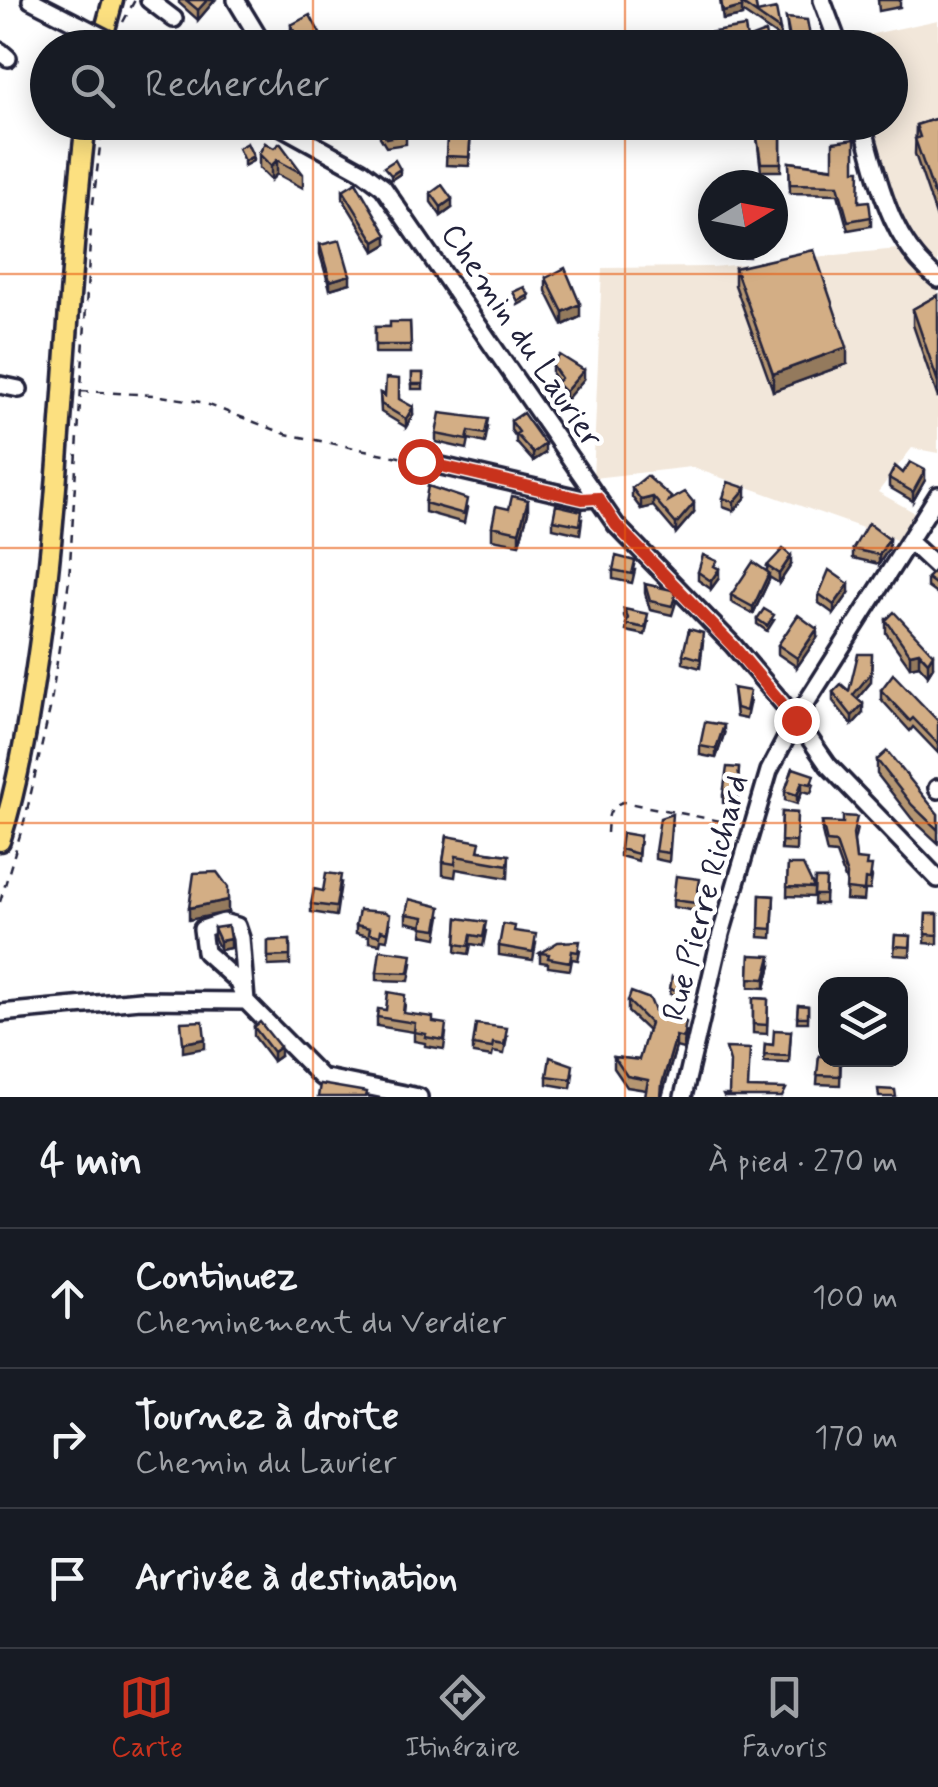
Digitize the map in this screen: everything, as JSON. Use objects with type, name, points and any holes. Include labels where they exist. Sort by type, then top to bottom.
[{"type":"main road","points":[[105,30],[113,0]]},
{"type":"main road","points":[[0,841],[33,693],[53,550],[70,274],[84,140]]},
{"type":"street","points":[[31,0],[90,30]]},
{"type":"street","points":[[149,0],[174,19]]},
{"type":"street","points":[[236,0],[254,30]]},
{"type":"street","points":[[822,0],[833,30]]},
{"type":"street","name":"Chemin du Laurier","points":[[308,140],[362,171],[396,202],[616,525],[733,646],[796,720],[828,766],[938,879]]},
{"type":"street","points":[[867,140],[888,212],[916,262],[938,279]]},
{"type":"street","points":[[0,384],[19,389]]},
{"type":"street","points":[[420,461],[582,499],[598,498]]},
{"type":"street","name":"Rue Pierre Richard","points":[[683,1097],[721,934],[769,772],[796,720],[938,495]]},
{"type":"street","points":[[910,542],[938,568]]},
{"type":"street","points":[[246,1001],[237,926],[224,922],[202,929],[205,952],[237,981],[246,1001],[321,1077],[419,1097]]},
{"type":"street","points":[[0,1013],[140,1000],[246,1001]]},
{"type":"path","points":[[122,28],[134,0]]},
{"type":"path","points":[[80,391],[201,402],[286,434],[420,461]]},
{"type":"path","points":[[607,833],[609,812],[614,804],[622,802],[752,828]]},
{"type":"shaded area","points":[[938,20],[938,453],[912,448],[878,492],[917,514],[902,542],[691,467],[593,478],[602,268],[712,267],[908,248],[874,140],[908,140],[908,30],[892,30]]},
{"type":"building","points":[[186,0],[207,0],[198,10]]},
{"type":"building","points":[[721,0],[755,0],[757,13],[776,9],[780,30],[741,3],[742,7],[723,12]]},
{"type":"building","points":[[310,15],[318,30],[294,30],[291,25]]},
{"type":"building","points":[[786,18],[807,20],[809,30],[788,30]]},
{"type":"building","points":[[938,118],[938,205],[915,139],[920,137],[916,125]]},
{"type":"building","points":[[447,140],[470,140],[469,157],[446,156]]},
{"type":"building","points":[[757,140],[781,140],[781,163],[761,163]]},
{"type":"building","points":[[855,140],[855,170],[860,170],[859,202],[869,201],[871,217],[848,221],[838,185],[790,184],[789,162],[833,168],[833,142]]},
{"type":"building","points":[[247,143],[253,156],[244,161],[238,148]]},
{"type":"building","points":[[265,143],[274,148],[280,143],[303,174],[277,160],[271,166],[259,154]]},
{"type":"building","points":[[395,160],[400,169],[391,175],[384,167]]},
{"type":"building","points":[[356,182],[387,235],[375,242],[343,190]]},
{"type":"building","points":[[442,185],[452,199],[441,207],[431,193]]},
{"type":"building","points":[[340,240],[350,275],[330,281],[320,245]]},
{"type":"building","points":[[814,250],[847,347],[773,374],[735,268],[788,260],[788,256]]},
{"type":"building","points":[[565,268],[580,304],[563,312],[546,278]]},
{"type":"building","points":[[524,287],[529,295],[518,301],[513,292]]},
{"type":"building","points":[[938,295],[938,382],[913,309]]},
{"type":"building","points":[[390,322],[410,322],[411,345],[375,345],[375,327],[390,327]]},
{"type":"building","points":[[560,355],[584,370],[565,392],[556,383],[561,378],[552,365]]},
{"type":"building","points":[[412,373],[423,373],[423,384],[412,384]]},
{"type":"building","points":[[386,378],[399,379],[399,399],[413,407],[406,419],[381,404],[380,393],[385,396]]},
{"type":"building","points":[[440,413],[488,419],[485,434],[469,431],[467,440],[436,434]]},
{"type":"building","points":[[523,413],[545,444],[533,453],[516,434],[519,432],[511,421]]},
{"type":"building","points":[[910,462],[925,470],[913,492],[889,478],[895,466],[903,473]]},
{"type":"building","points":[[647,476],[671,497],[669,501],[685,492],[694,503],[676,524],[653,497],[641,500],[632,488]]},
{"type":"building","points":[[728,482],[746,488],[734,502],[723,498]]},
{"type":"building","points":[[428,486],[467,499],[464,514],[425,503]]},
{"type":"building","points":[[512,496],[528,500],[519,532],[492,526],[496,506],[509,509]]},
{"type":"building","points":[[556,505],[582,511],[580,525],[553,520]]},
{"type":"building","points":[[868,523],[889,539],[879,555],[853,549]]},
{"type":"building","points":[[783,549],[791,556],[779,574],[767,566]]},
{"type":"building","points":[[703,555],[717,561],[714,566],[719,569],[711,581],[698,572]]},
{"type":"building","points":[[616,556],[635,561],[632,574],[613,570]]},
{"type":"building","points":[[753,562],[769,573],[753,607],[731,595]]},
{"type":"building","points":[[829,570],[849,584],[834,605],[819,594]]},
{"type":"building","points":[[938,570],[938,586],[927,578]]},
{"type":"building","points":[[645,584],[676,593],[672,606],[650,601]]},
{"type":"building","points":[[624,609],[648,614],[645,628],[626,624]]},
{"type":"building","points":[[764,609],[774,615],[767,626],[757,619]]},
{"type":"building","points":[[894,612],[933,654],[928,662],[919,652],[910,654],[886,620]]},
{"type":"building","points":[[798,615],[817,629],[797,658],[778,645]]},
{"type":"building","points":[[689,629],[703,633],[700,659],[683,654]]},
{"type":"building","points":[[858,654],[872,654],[871,673],[853,695],[863,704],[852,716],[833,692],[841,684],[849,691]]},
{"type":"building","points":[[893,674],[938,721],[938,744],[881,690]]},
{"type":"building","points":[[733,688],[750,691],[746,711],[736,708]]},
{"type":"building","points":[[705,722],[724,725],[716,749],[700,746]]},
{"type":"building","points":[[887,751],[938,814],[938,830],[912,805],[877,760]]},
{"type":"building","points":[[727,767],[739,768],[737,797],[723,795]]},
{"type":"building","points":[[793,768],[814,775],[811,784],[802,782],[797,795],[785,791]]},
{"type":"building","points":[[782,812],[797,813],[796,842],[781,841]]},
{"type":"building","points":[[672,814],[669,853],[655,851],[660,818]]},
{"type":"building","points":[[843,816],[857,817],[853,834],[856,859],[867,860],[866,866],[872,866],[864,891],[846,889],[847,875],[836,843],[827,842],[822,822],[843,823]]},
{"type":"building","points":[[622,833],[640,836],[638,854],[620,849]]},
{"type":"building","points":[[447,836],[480,842],[478,851],[509,855],[508,865],[456,856],[455,864],[443,862]]},
{"type":"building","points":[[788,865],[803,865],[814,888],[787,887]]},
{"type":"building","points":[[217,872],[228,887],[228,900],[189,908],[194,873]]},
{"type":"building","points":[[326,873],[341,875],[336,907],[311,904],[314,889],[323,891]]},
{"type":"building","points":[[676,876],[700,879],[696,903],[673,900]]},
{"type":"building","points":[[815,879],[826,879],[825,895],[814,895]]},
{"type":"building","points":[[760,895],[774,896],[772,929],[759,928]]},
{"type":"building","points":[[409,899],[441,907],[437,929],[422,927],[424,917],[406,914]]},
{"type":"building","points":[[359,910],[390,915],[387,932],[381,930],[380,936],[369,933],[370,928],[356,925]]},
{"type":"building","points":[[926,914],[938,914],[938,935],[925,934]]},
{"type":"building","points":[[458,918],[486,922],[483,937],[471,935],[469,946],[456,944]]},
{"type":"building","points":[[503,924],[515,926],[514,931],[536,934],[533,952],[499,946]]},
{"type":"building","points":[[228,926],[230,939],[220,941],[214,928]]},
{"type":"building","points":[[895,935],[911,936],[910,947],[894,946]]},
{"type":"building","points":[[290,940],[290,956],[268,957],[268,941]]},
{"type":"building","points":[[580,941],[570,962],[540,953],[558,942]]},
{"type":"building","points":[[380,950],[412,954],[409,973],[377,972]]},
{"type":"building","points":[[750,955],[771,956],[765,979],[749,978]]},
{"type":"building","points":[[672,977],[680,979],[678,990],[670,989]]},
{"type":"building","points":[[388,992],[405,995],[403,1013],[433,1017],[433,1022],[446,1024],[444,1040],[414,1032],[415,1023],[377,1017],[378,1009],[386,1010]]},
{"type":"building","points":[[631,992],[650,999],[655,1011],[686,1022],[683,1038],[676,1036],[661,1097],[645,1097],[648,1080],[627,1076],[614,1057],[639,1060],[650,1023],[628,1001]]},
{"type":"building","points":[[753,998],[768,999],[767,1025],[753,1024]]},
{"type":"building","points":[[798,1005],[808,1006],[808,1017],[797,1017]]},
{"type":"building","points":[[203,1021],[205,1039],[183,1043],[181,1022]]},
{"type":"building","points":[[260,1022],[280,1047],[273,1052],[254,1027]]},
{"type":"building","points":[[476,1024],[507,1028],[504,1045],[473,1045]]},
{"type":"building","points":[[774,1030],[791,1031],[789,1056],[764,1055],[765,1044],[773,1045]]},
{"type":"building","points":[[726,1048],[750,1049],[748,1088],[786,1089],[782,1097],[724,1097],[729,1095],[730,1062]]},
{"type":"building","points":[[550,1057],[573,1065],[571,1079],[547,1076]]},
{"type":"building","points":[[818,1066],[840,1067],[840,1076],[817,1075]]},
{"type":"building","points":[[320,1084],[367,1092],[366,1097],[318,1097]]},
{"type":"building","points":[[878,1089],[895,1090],[896,1097],[879,1097]]},
{"type":"route","points":[[420,461],[582,499],[598,498],[616,525],[733,646],[796,720]]}]
